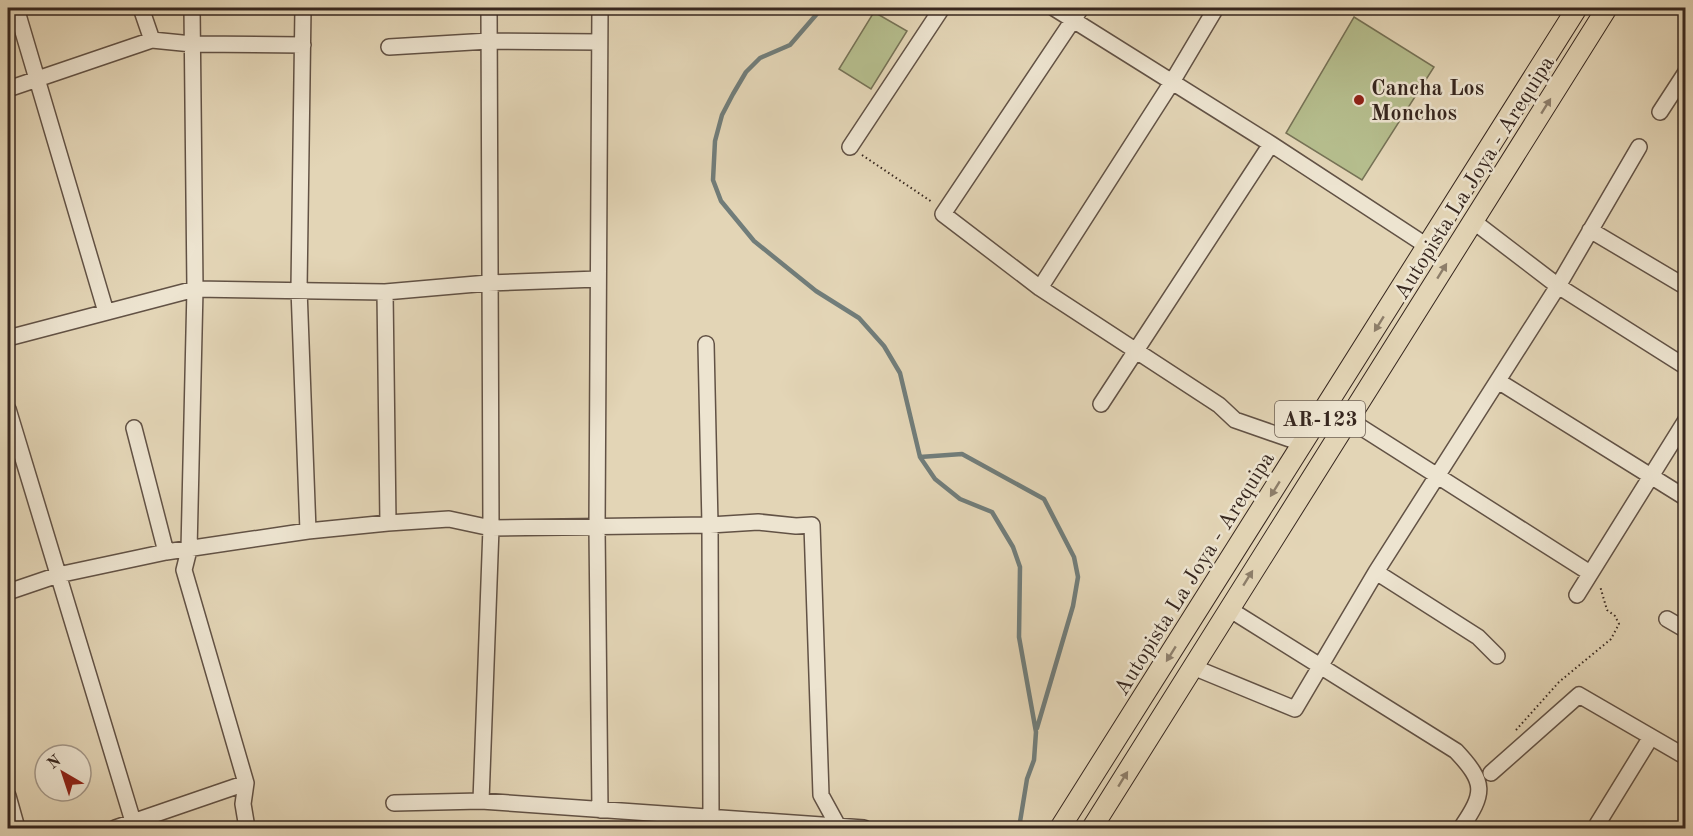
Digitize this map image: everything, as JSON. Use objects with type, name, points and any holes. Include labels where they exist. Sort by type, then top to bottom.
[{"type":"main road","name":"Autopista La Joya - Arequipa","points":[[1060,828],[1304,444],[1574,8]]},
{"type":"main road","name":"Autopista La Joya - Arequipa","points":[[1092,828],[1607,8]]},
{"type":"street","points":[[16,8],[106,312]]},
{"type":"street","points":[[141,8],[152,40]]},
{"type":"street","points":[[192,8],[195,289],[189,550],[184,570],[246,783],[243,804],[247,828]]},
{"type":"street","points":[[303,8],[299,289],[308,531]]},
{"type":"street","points":[[481,801],[491,528],[488,283],[489,8]]},
{"type":"street","points":[[600,8],[597,528],[600,810]]},
{"type":"street","points":[[850,147],[942,8]]},
{"type":"street","points":[[1054,8],[1077,14],[1172,82],[1427,246]]},
{"type":"street","points":[[1040,288],[1172,82],[1216,8]]},
{"type":"street","points":[[1077,14],[943,214],[1040,288],[1219,405],[1235,420],[1304,444]]},
{"type":"street","points":[[8,89],[152,40],[192,44],[303,45]]},
{"type":"street","points":[[389,47],[489,41],[599,42]]},
{"type":"street","points":[[1660,112],[1686,72]]},
{"type":"street","points":[[1101,404],[1271,144]]},
{"type":"street","points":[[1193,667],[1295,709],[1376,572],[1558,286],[1638,147]]},
{"type":"street","points":[[1473,221],[1558,286],[1686,368]]},
{"type":"street","points":[[1590,230],[1686,288]]},
{"type":"street","points":[[8,338],[195,289],[385,292],[488,283],[598,279]]},
{"type":"street","points":[[385,292],[388,523]]},
{"type":"street","points":[[706,344],[710,525],[708,823]]},
{"type":"street","points":[[1498,381],[1651,479],[1686,498]]},
{"type":"street","points":[[8,409],[135,826]]},
{"type":"street","points":[[1348,419],[1590,573]]},
{"type":"street","points":[[1577,595],[1686,420]]},
{"type":"street","points":[[134,428],[166,552]]},
{"type":"street","points":[[8,592],[58,575],[166,552],[308,531],[388,523],[449,519],[491,528],[597,528],[758,522],[796,526],[812,525],[821,795],[837,827]]},
{"type":"street","points":[[1376,572],[1478,637],[1497,656]]},
{"type":"street","points":[[1229,609],[1456,751],[1470,767],[1480,795],[1477,805],[1461,828]]},
{"type":"street","points":[[1667,619],[1686,630]]},
{"type":"street","points":[[1491,773],[1579,695],[1686,757]]},
{"type":"street","points":[[1595,828],[1651,737]]},
{"type":"street","points":[[115,828],[135,826],[246,783]]},
{"type":"street","points":[[8,796],[17,828]]},
{"type":"street","points":[[394,803],[481,801],[600,810],[708,823],[864,828]]},
{"type":"path","points":[[850,147],[933,203],[943,214]]},
{"type":"path","points":[[1514,733],[1559,682],[1611,639],[1619,624],[1615,616],[1607,610],[1599,583],[1590,573]]},
{"type":"green space","points":[[874,12],[907,31],[871,89],[839,69]]},
{"type":"green space","name":"Cancha Los Monchos","points":[[1354,17],[1434,67],[1362,180],[1286,133]]},
{"type":"waterway","points":[[822,8],[790,45],[760,58],[746,72],[722,115],[715,141],[713,180],[721,201],[754,241],[816,291],[859,318],[884,346],[900,373],[920,457],[935,479],[960,499],[992,512],[1013,547],[1020,567],[1019,637],[1036,732],[1034,760],[1027,779],[1019,828]]},
{"type":"waterway","points":[[920,457],[962,454],[1044,499],[1074,557],[1078,577],[1073,606],[1037,728]]},
{"type":"place","name":"Cancha Los Monchos","points":[[1359,100]]}]
